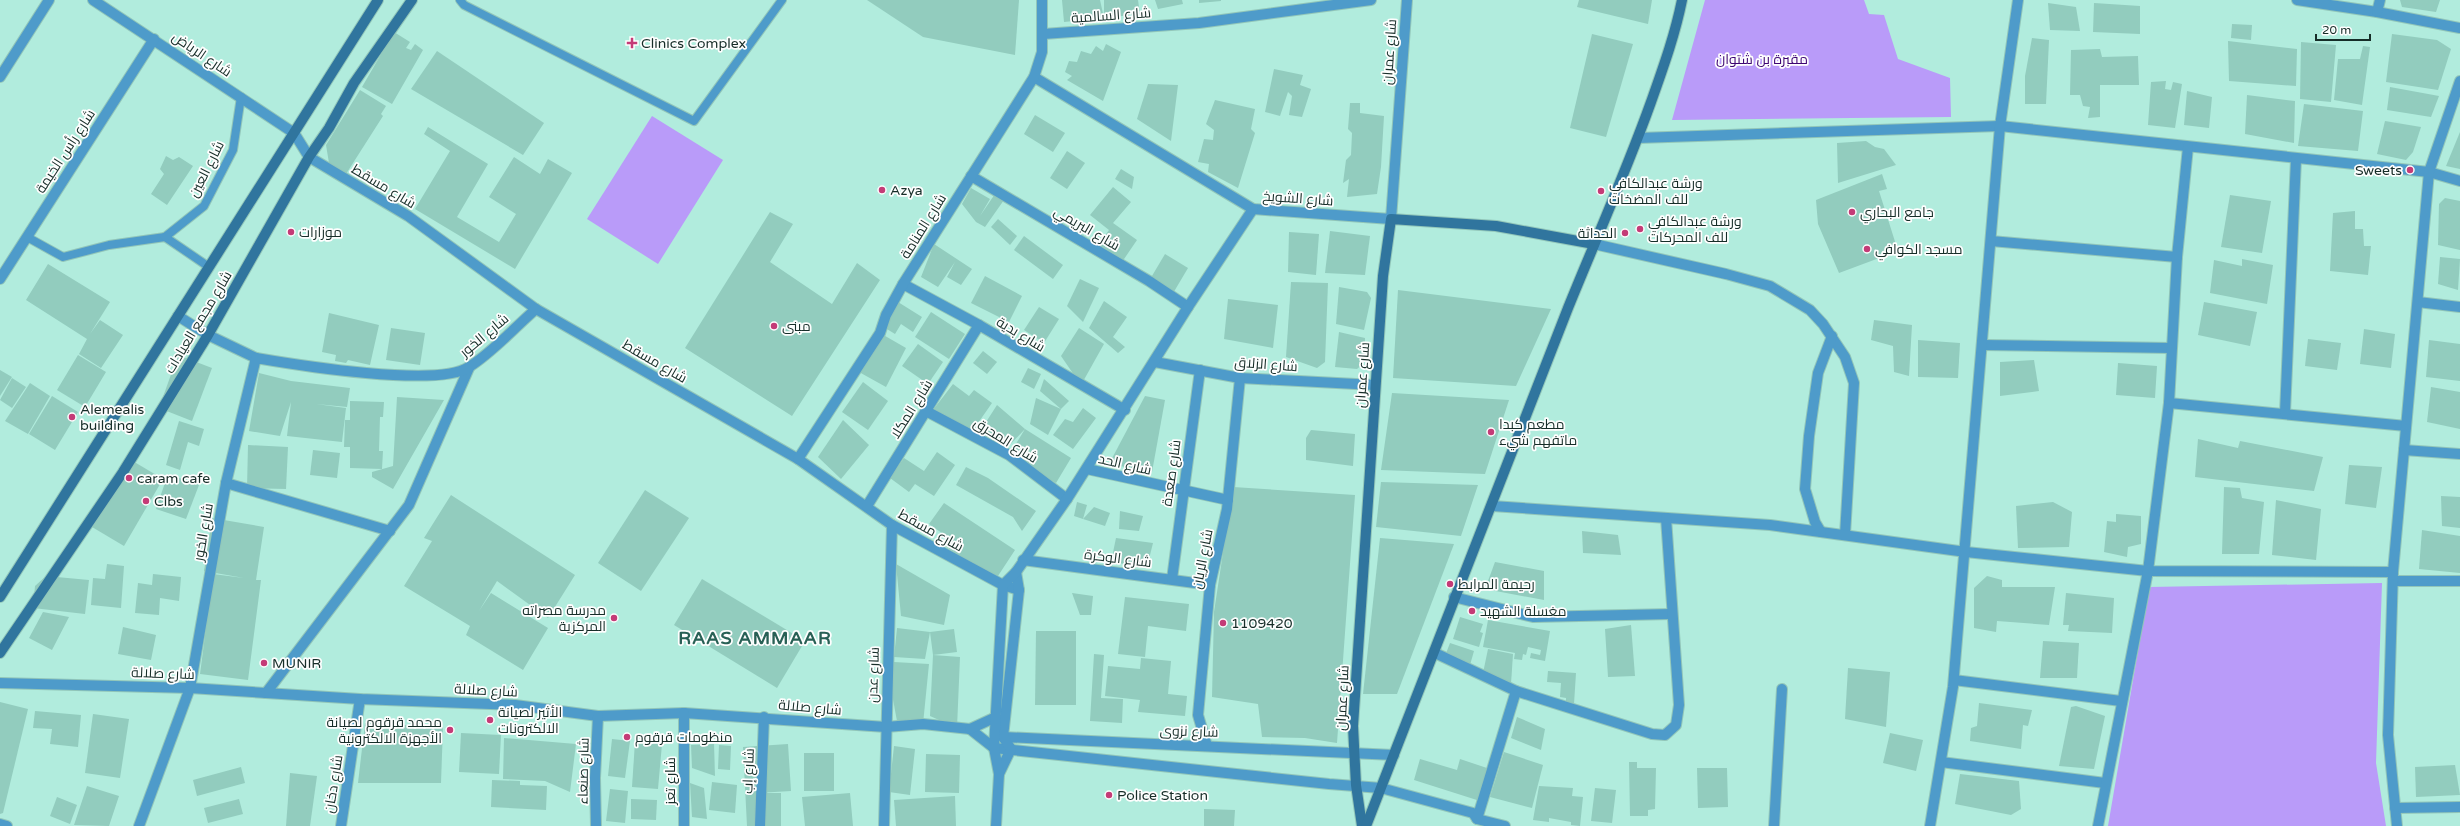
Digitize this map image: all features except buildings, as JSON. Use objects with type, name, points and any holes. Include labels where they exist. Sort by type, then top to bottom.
[{"type":"main road","name":"شارع مجمع العيادات","points":[[1,595],[378,0]]},
{"type":"main road","name":"شارع مجمع العيادات","points":[[0,653],[123,472],[208,335],[309,158],[329,128],[354,83],[412,0]]},
{"type":"main road","points":[[1366,826],[1435,653],[1454,597],[1492,506],[1594,244],[1638,138],[1667,61],[1682,0]]},
{"type":"main road","name":"شارع الشويخ","points":[[1391,219],[1496,226],[1594,244]]},
{"type":"main road","name":"شارع عمران","points":[[1362,826],[1356,785],[1353,726],[1383,276],[1391,219]]},
{"type":"street","points":[[0,77],[49,0]]},
{"type":"street","name":"شارع الرياض","points":[[93,0],[294,133]]},
{"type":"street","name":"شارع المنامة","points":[[798,459],[880,333],[886,315],[903,284],[1034,77],[1042,52],[1042,0]]},
{"type":"street","name":"شارع السالمية","points":[[1043,34],[1199,23],[1371,0]]},
{"type":"street","name":"شارع عمران","points":[[1391,219],[1407,0]]},
{"type":"street","points":[[1930,826],[1954,680],[1966,552],[2000,126],[2018,0]]},
{"type":"street","points":[[2298,0],[2377,12],[2460,28]]},
{"type":"street","points":[[2377,12],[2380,0]]},
{"type":"street","name":"شارع رأس الخيمة","points":[[0,279],[154,39]]},
{"type":"street","name":"شارع الشويخ","points":[[1034,77],[1253,209],[1391,219]]},
{"type":"street","points":[[2397,826],[2394,808],[2388,735],[2394,577],[2406,426],[2429,172],[2460,81]]},
{"type":"street","points":[[1638,138],[2000,126],[2429,172],[2460,181]]},
{"type":"street","name":"شارع مسقط","points":[[294,133],[309,158],[408,216],[536,309],[798,459],[892,525],[1003,585],[1020,590]]},
{"type":"street","points":[[2098,826],[2121,701],[2148,571],[2169,403],[2177,257],[2188,147]]},
{"type":"street","points":[[2285,413],[2296,158]]},
{"type":"street","name":"شارع البريمي","points":[[971,176],[1149,280],[1188,307]]},
{"type":"street","points":[[996,826],[999,774],[994,748],[1003,585],[1016,572],[1087,469],[1188,307],[1253,209]]},
{"type":"street","points":[[1991,241],[2177,257]]},
{"type":"street","points":[[1594,244],[1726,274],[1770,286],[1810,310],[1832,336],[1850,369],[1854,383],[1845,536]]},
{"type":"street","name":"شارع بدية","points":[[903,284],[979,325],[1125,410]]},
{"type":"street","points":[[2418,302],[2460,307]]},
{"type":"street","name":"شارع الخور","points":[[178,316],[208,335],[256,358],[314,368],[432,376],[451,375],[469,368],[536,309]]},
{"type":"street","name":"شارع المكلا","points":[[867,506],[979,325]]},
{"type":"street","points":[[1822,532],[1815,522],[1805,489],[1809,436],[1818,373],[1832,336]]},
{"type":"street","points":[[1983,345],[2171,348]]},
{"type":"street","name":"شارع الخور","points":[[139,826],[190,688],[226,483],[256,358]]},
{"type":"street","name":"شارع الزلاق","points":[[1155,362],[1240,378],[1375,385]]},
{"type":"street","points":[[266,693],[409,505],[469,368]]},
{"type":"street","name":"شارع صعدة","points":[[1172,579],[1200,370]]},
{"type":"street","name":"شارع الريان","points":[[1207,746],[1198,715],[1210,585],[1228,500],[1240,378]]},
{"type":"street","points":[[2169,403],[2285,413],[2406,426]]},
{"type":"street","name":"شارع المحرق","points":[[926,411],[1009,455],[1067,499]]},
{"type":"street","points":[[2404,450],[2460,454]]},
{"type":"street","name":"شارع الحد","points":[[1087,469],[1183,492],[1228,500]]},
{"type":"street","points":[[226,483],[390,531]]},
{"type":"street","points":[[1492,506],[1770,525],[1966,552],[2148,571],[2394,577],[2460,581]]},
{"type":"street","points":[[1435,653],[1516,691],[1652,734],[1665,735],[1676,725],[1679,705],[1666,518]]},
{"type":"street","name":"شارع عدن","points":[[884,826],[892,525]]},
{"type":"street","name":"شارع الوكرة","points":[[1023,560],[1210,585]]},
{"type":"street","points":[[1003,737],[1020,590],[1016,572]]},
{"type":"street","points":[[1454,597],[1533,617],[1672,614]]},
{"type":"street","points":[[1954,680],[2121,701]]},
{"type":"street","name":"شارع صلالة","points":[[0,683],[190,688],[360,699],[515,705],[598,716],[684,713],[764,717],[886,727],[923,724],[970,729]]},
{"type":"street","points":[[1774,826],[1782,689]]},
{"type":"street","points":[[1474,819],[1516,691]]},
{"type":"street","name":"شارع دخان","points":[[341,826],[360,699]]},
{"type":"street","name":"شارع تعز","points":[[684,713],[684,826]]},
{"type":"street","name":"شارع صنعاء","points":[[596,826],[595,778],[598,716]]},
{"type":"street","name":"شارع إب","points":[[760,826],[764,717]]},
{"type":"street","points":[[996,718],[970,729],[994,748],[1329,784],[1381,788],[1474,819],[1505,826]]},
{"type":"street","points":[[996,718],[1003,737],[1012,749]]},
{"type":"street","name":"شارع نزوى","points":[[1003,737],[1394,755]]},
{"type":"street","points":[[999,774],[1012,749]]},
{"type":"street","points":[[1941,762],[2105,783]]},
{"type":"street","points":[[2394,808],[2460,807]]},
{"type":"street","points":[[0,824],[7,826]]},
{"type":"lane","points":[[464,2],[694,121],[782,0]]},
{"type":"lane","name":"شارع العين","points":[[165,237],[204,206],[234,150],[241,97]]},
{"type":"lane","points":[[27,237],[63,257],[109,245],[165,237],[209,267]]},
{"type":"green space","name":"مقبرة بن شتوان","points":[[1705,0],[1864,0],[1869,14],[1884,15],[1898,59],[1950,78],[1951,117],[1672,120]]},
{"type":"green space","points":[[652,116],[723,160],[658,264],[587,219]]},
{"type":"green space","points":[[2382,583],[2376,763],[2386,826],[2108,826],[2149,587]]},
{"type":"place","name":"Clinics Complex","points":[[632,43]]},
{"type":"place","name":"Sweets","points":[[2410,170]]},
{"type":"place","name":"Azya","points":[[882,190]]},
{"type":"place","name":"ورشة عبدالكافي للف المضخات","points":[[1601,191]]},
{"type":"place","name":"جامع البحاري","points":[[1852,212]]},
{"type":"place","name":"ورشة عبدالكافي للف المحركات","points":[[1640,229]]},
{"type":"place","name":"موزارات","points":[[291,232]]},
{"type":"place","name":"الحداثة","points":[[1625,233]]},
{"type":"place","name":"مسجد الكوافي","points":[[1867,249]]},
{"type":"place","name":"مبنى","points":[[774,326]]},
{"type":"place","name":"Alemealis building","points":[[72,417]]},
{"type":"place","name":"مطعم كبدا ماتفهم شيء","points":[[1491,432]]},
{"type":"place","name":"caram cafe","points":[[129,478]]},
{"type":"place","name":"Clbs","points":[[146,501]]},
{"type":"place","name":"رحيمة المرابط","points":[[1450,584]]},
{"type":"place","name":"مغسلة الشهيد","points":[[1472,611]]},
{"type":"place","name":"مدرسة مصراته المركزية","points":[[614,618]]},
{"type":"place","name":"1109420","points":[[1223,623]]},
{"type":"place","name":"MUNIR","points":[[264,663]]},
{"type":"place","name":"الأثير لصيانة الالكترونات","points":[[490,720]]},
{"type":"place","name":"محمد قرقوم لصيانة الأجهزة الالكترونية","points":[[450,730]]},
{"type":"place","name":"منظومات قرقوم","points":[[627,737]]},
{"type":"place","name":"Police Station","points":[[1109,795]]},
{"type":"district","name":"RAAS AMMAAR","points":[[755,638]]}]
